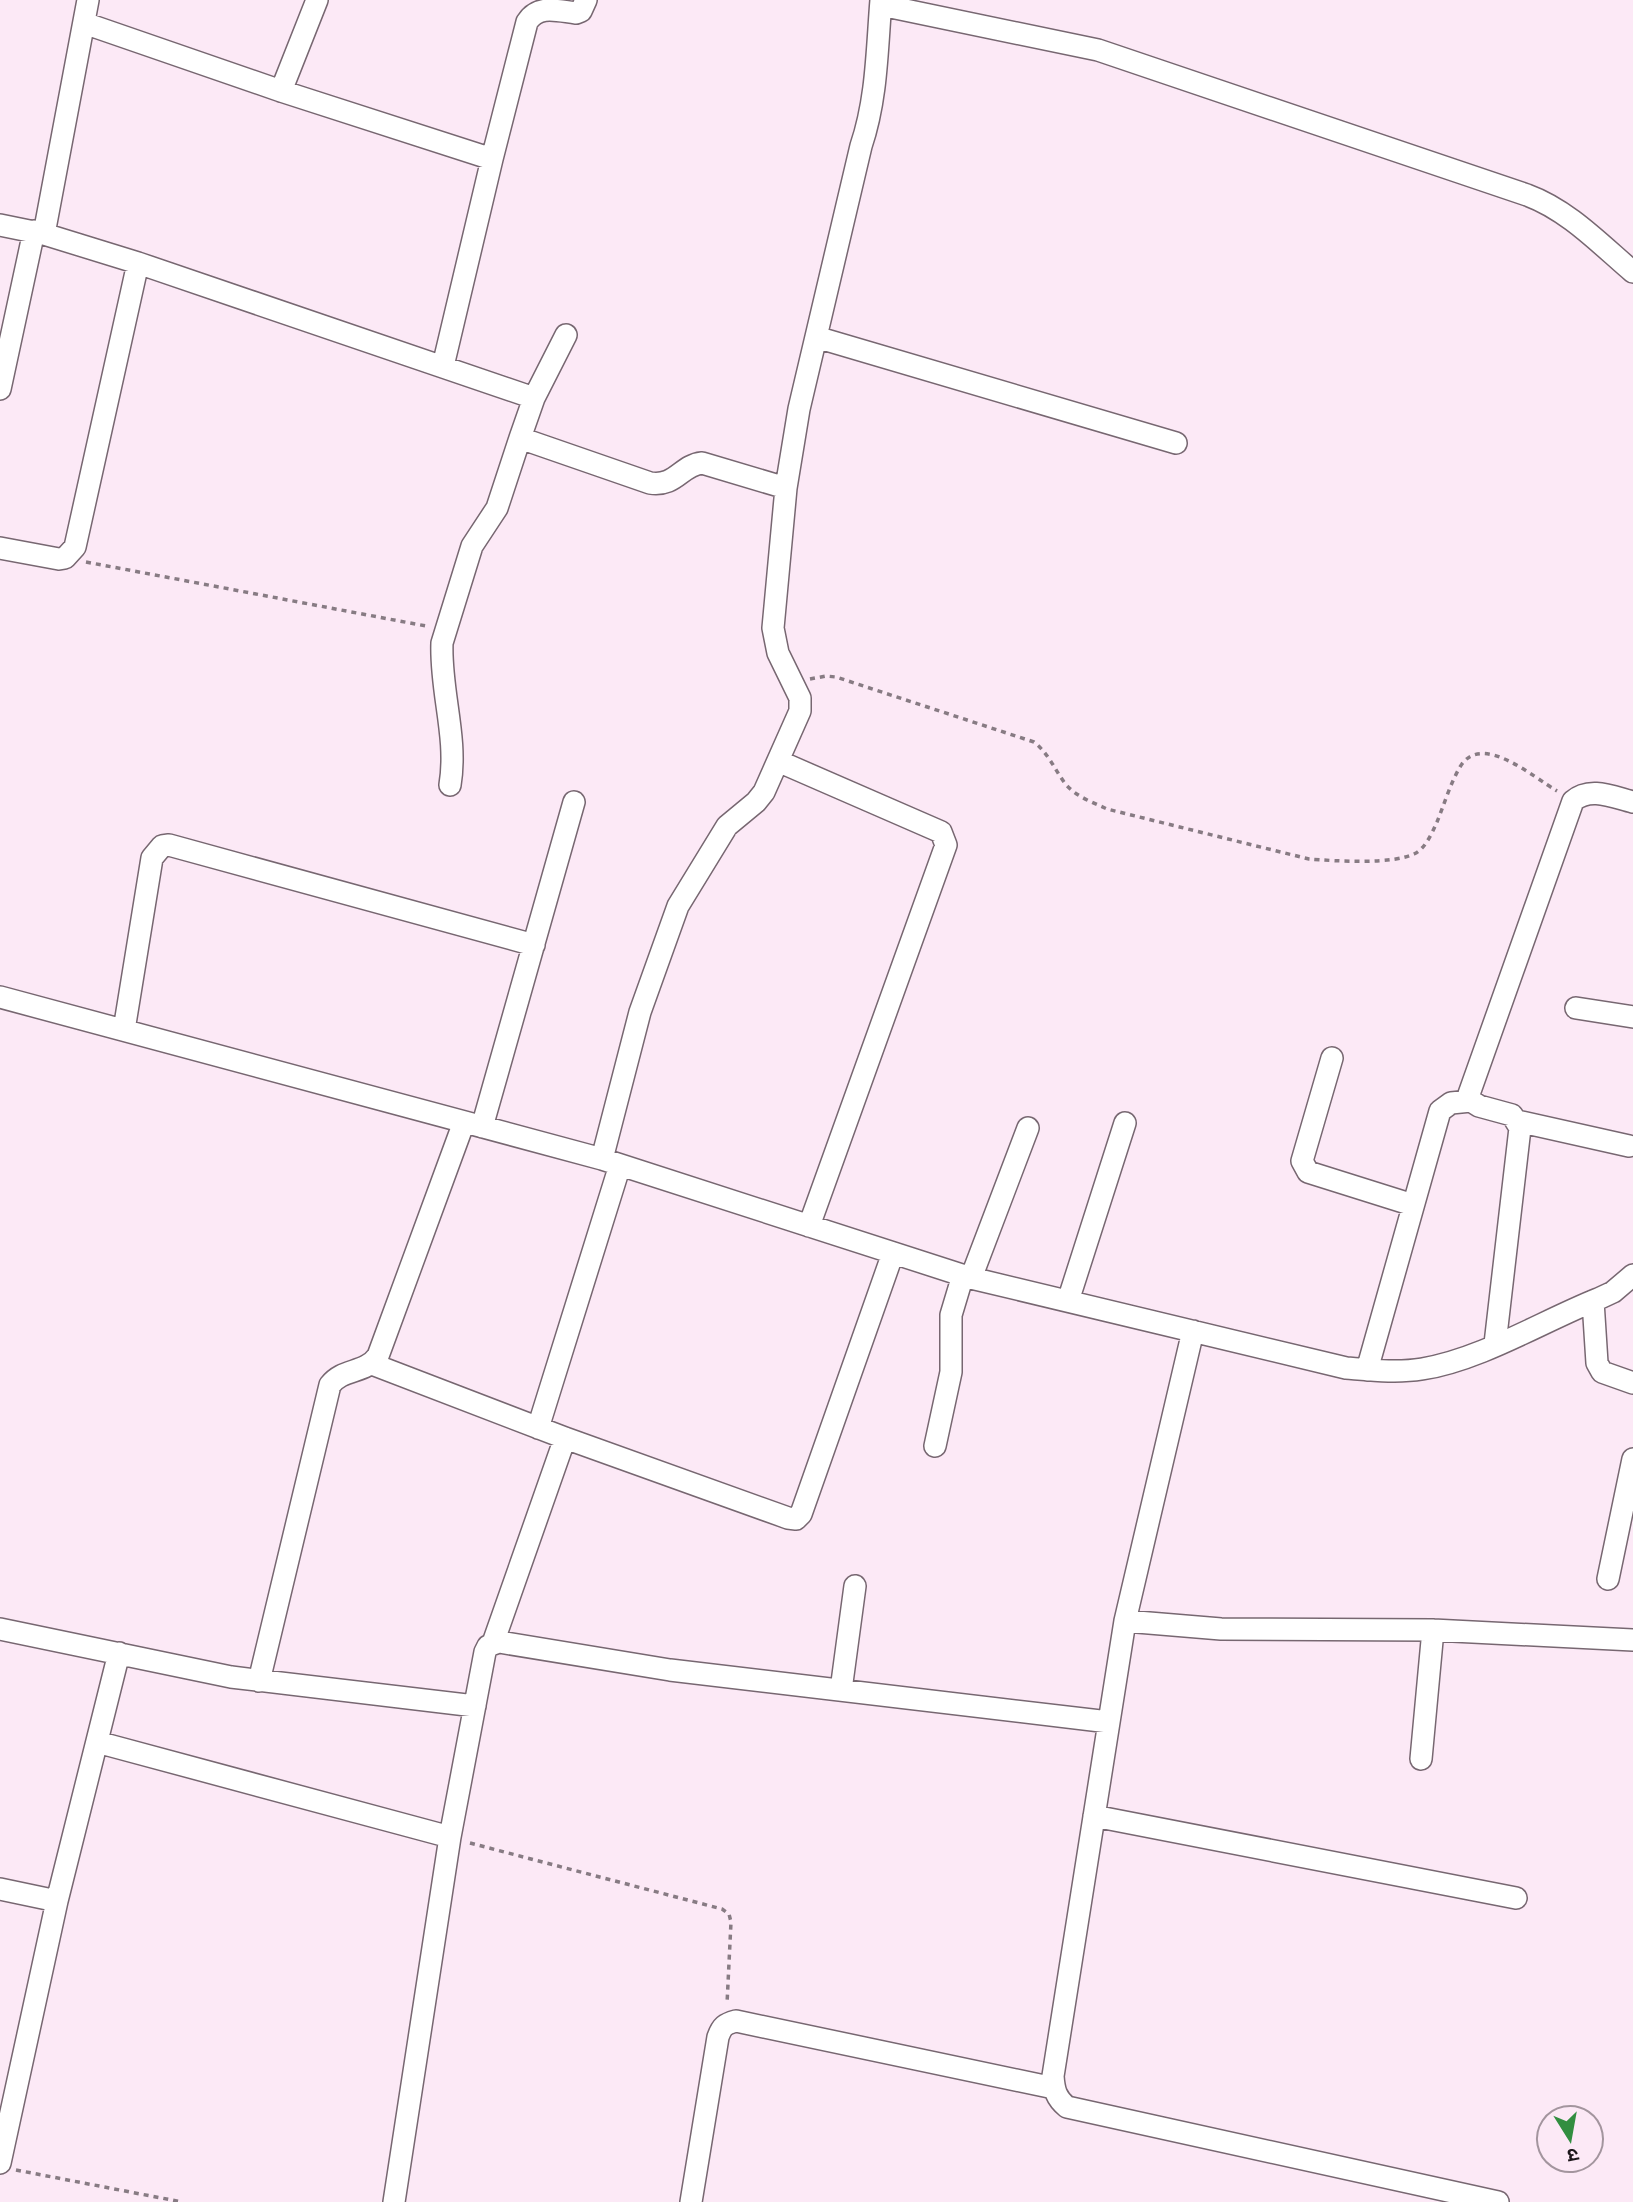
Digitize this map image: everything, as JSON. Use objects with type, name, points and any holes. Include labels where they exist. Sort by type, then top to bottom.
[{"type":"street","points":[[0,389],[39,232],[88,0]]},
{"type":"street","points":[[281,91],[317,0]]},
{"type":"street","points":[[443,366],[527,22],[538,10],[576,13],[581,11],[586,0]]},
{"type":"street","points":[[538,1428],[610,1162],[640,1012],[678,906],[727,825],[756,802],[764,792],[800,711],[800,698],[778,653],[773,628],[786,488],[797,419],[861,146],[870,120],[875,90],[881,3],[1098,50],[1527,195],[1546,202],[1564,214],[1633,272]]},
{"type":"street","points":[[84,23],[281,91],[492,159]]},
{"type":"street","points":[[0,225],[39,232],[138,263],[534,398]]},
{"type":"street","points":[[0,548],[59,559],[65,558],[75,547],[138,263]]},
{"type":"street","points":[[450,785],[453,748],[441,659],[445,630],[472,546],[497,508],[534,398],[566,335]]},
{"type":"street","points":[[816,337],[1176,443]]},
{"type":"street","points":[[520,438],[650,483],[667,482],[695,464],[702,463],[786,488]]},
{"type":"street","points":[[778,761],[941,832],[946,845],[809,1226]]},
{"type":"street","points":[[1471,1101],[1469,1094],[1573,801],[1579,795],[1590,792],[1633,802]]},
{"type":"street","points":[[259,1681],[330,1385],[343,1373],[372,1364],[377,1356],[473,1124],[534,944],[574,802]]},
{"type":"street","points":[[124,1030],[152,858],[162,846],[169,845],[534,944]]},
{"type":"street","points":[[0,997],[610,1162],[967,1277],[1346,1368],[1383,1371],[1423,1369],[1464,1358],[1613,1292],[1633,1275]]},
{"type":"street","points":[[1576,1009],[1633,1017]]},
{"type":"street","points":[[1332,1058],[1302,1161],[1303,1167],[1308,1172],[1413,1205]]},
{"type":"street","points":[[1367,1370],[1440,1111],[1451,1103],[1471,1101],[1512,1115],[1520,1129],[1495,1344]]},
{"type":"street","points":[[1517,1121],[1629,1146]]},
{"type":"street","points":[[1068,1301],[1125,1122]]},
{"type":"street","points":[[934,1446],[951,1372],[951,1315],[1028,1128]]},
{"type":"street","points":[[372,1364],[565,1438],[796,1519],[801,1514],[893,1253]]},
{"type":"street","points":[[1593,1301],[1597,1363],[1602,1372],[1633,1383]]},
{"type":"street","points":[[1193,1331],[1125,1621],[1053,2077],[1054,2088],[1058,2099],[1067,2107],[1498,2202]]},
{"type":"street","points":[[394,2202],[450,1837],[485,1652],[493,1643],[565,1438]]},
{"type":"street","points":[[1608,1579],[1633,1459]]},
{"type":"street","points":[[841,1690],[855,1586]]},
{"type":"street","points":[[1125,1621],[1221,1629],[1433,1630],[1633,1640]]},
{"type":"street","points":[[0,1629],[259,1681],[475,1706]]},
{"type":"street","points":[[1421,1759],[1433,1630]]},
{"type":"street","points":[[493,1643],[670,1670],[1109,1722]]},
{"type":"street","points":[[6,2166],[57,1901],[119,1653]]},
{"type":"street","points":[[97,1742],[450,1837]]},
{"type":"street","points":[[1094,1816],[1516,1898]]},
{"type":"street","points":[[0,1889],[57,1901]]},
{"type":"street","points":[[691,2202],[718,2037],[726,2023],[736,2021],[1054,2088]]},
{"type":"path","points":[[65,558],[445,630]]},
{"type":"path","points":[[796,687],[813,677],[836,677],[1034,742],[1043,749],[1066,785],[1084,798],[1107,809],[1309,859],[1399,859],[1418,852],[1431,836],[1461,766],[1472,754],[1485,752],[1500,756],[1573,801]]},
{"type":"path","points":[[450,1837],[722,1909],[729,1914],[731,1922],[726,2023]]},
{"type":"path","points":[[6,2166],[182,2202]]}]
